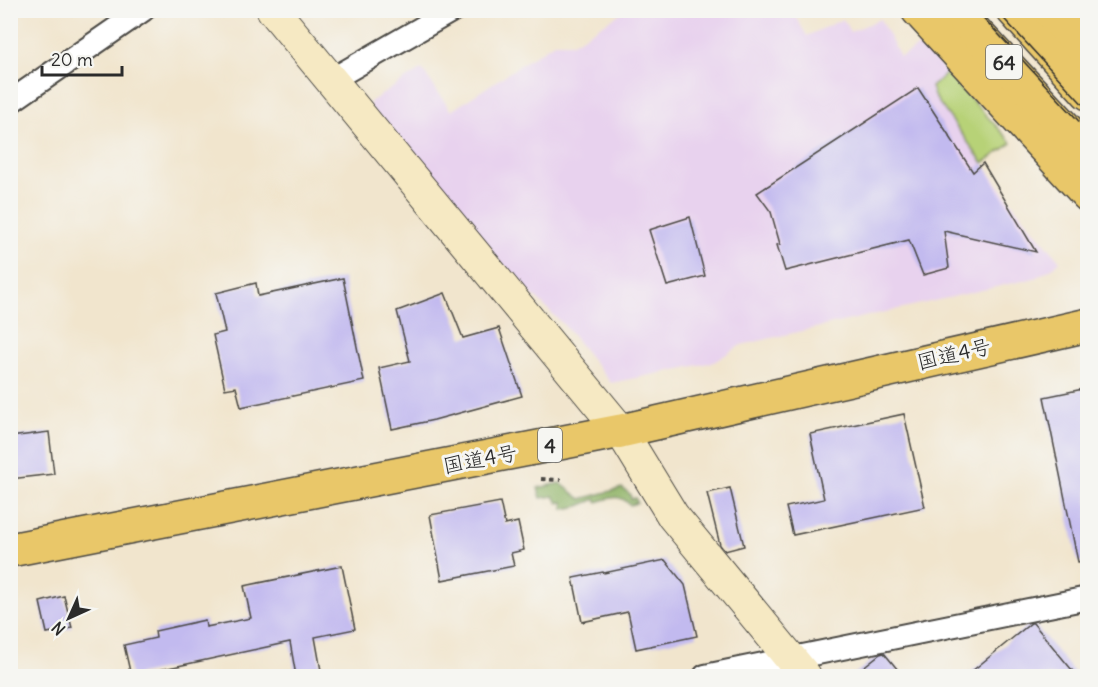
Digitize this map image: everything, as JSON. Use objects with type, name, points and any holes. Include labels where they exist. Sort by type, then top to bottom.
[{"type":"main road","points":[[918,10],[1088,195]]},
{"type":"main road","name":"64","points":[[955,10],[1088,152]]},
{"type":"main road","name":"64","points":[[1013,10],[1084,89]]},
{"type":"main road","points":[[1049,10],[1088,53]]},
{"type":"main road","name":"国道4号","points":[[10,550],[621,430],[1088,325]]},
{"type":"street","points":[[10,102],[143,10]]},
{"type":"street","points":[[273,10],[621,430],[673,516],[798,668]]},
{"type":"street","points":[[331,80],[453,10]]},
{"type":"street","points":[[705,676],[798,668],[1088,598]]},
{"type":"shaded area","points":[[624,11],[792,11],[807,36],[843,19],[850,32],[880,19],[900,57],[921,45],[947,73],[931,87],[934,96],[1011,202],[1060,261],[1035,278],[741,345],[714,362],[611,383],[564,325],[509,272],[370,107],[370,102],[422,69],[451,111],[554,43],[573,43]]},
{"type":"green space","points":[[947,73],[1012,143],[983,163],[934,96],[931,87]]},
{"type":"green space","points":[[560,483],[581,499],[622,488],[630,494],[631,499],[636,498],[637,503],[630,505],[618,498],[597,502],[596,499],[564,509],[563,502],[558,503],[554,496],[541,498],[538,488]]},
{"type":"building","points":[[918,88],[973,172],[983,163],[1036,252],[944,231],[949,268],[923,275],[909,240],[785,271],[771,212],[757,193]]},
{"type":"building","points":[[690,217],[705,276],[667,286],[649,230]]},
{"type":"building","points":[[343,278],[364,381],[241,407],[236,387],[225,389],[213,335],[225,332],[216,293],[256,283],[258,296]]},
{"type":"building","points":[[445,293],[463,338],[499,328],[522,396],[392,429],[379,368],[410,361],[397,311]]},
{"type":"building","points":[[1088,388],[1088,561],[1078,562],[1044,397]]},
{"type":"building","points":[[904,414],[925,507],[793,535],[786,507],[824,499],[810,434]]},
{"type":"building","points":[[49,432],[54,474],[10,479],[10,437]]},
{"type":"building","points":[[730,488],[744,546],[725,551],[720,545],[707,493]]},
{"type":"building","points":[[500,502],[505,525],[518,522],[524,550],[511,553],[514,566],[442,580],[430,515]]},
{"type":"building","points":[[665,560],[685,585],[697,636],[636,649],[628,612],[582,622],[573,578]]},
{"type":"building","points":[[342,566],[355,629],[315,637],[322,676],[296,676],[290,642],[131,676],[124,645],[156,638],[155,631],[205,620],[206,627],[251,618],[244,586]]},
{"type":"building","points":[[64,596],[72,628],[47,633],[40,602]]},
{"type":"building","points":[[1031,623],[1077,676],[966,676]]},
{"type":"building","points":[[884,653],[903,676],[852,676],[880,654]]},
{"type":"tram line","points":[[976,10],[1088,131]]},
{"type":"tram line","points":[[996,10],[1088,110]]}]
